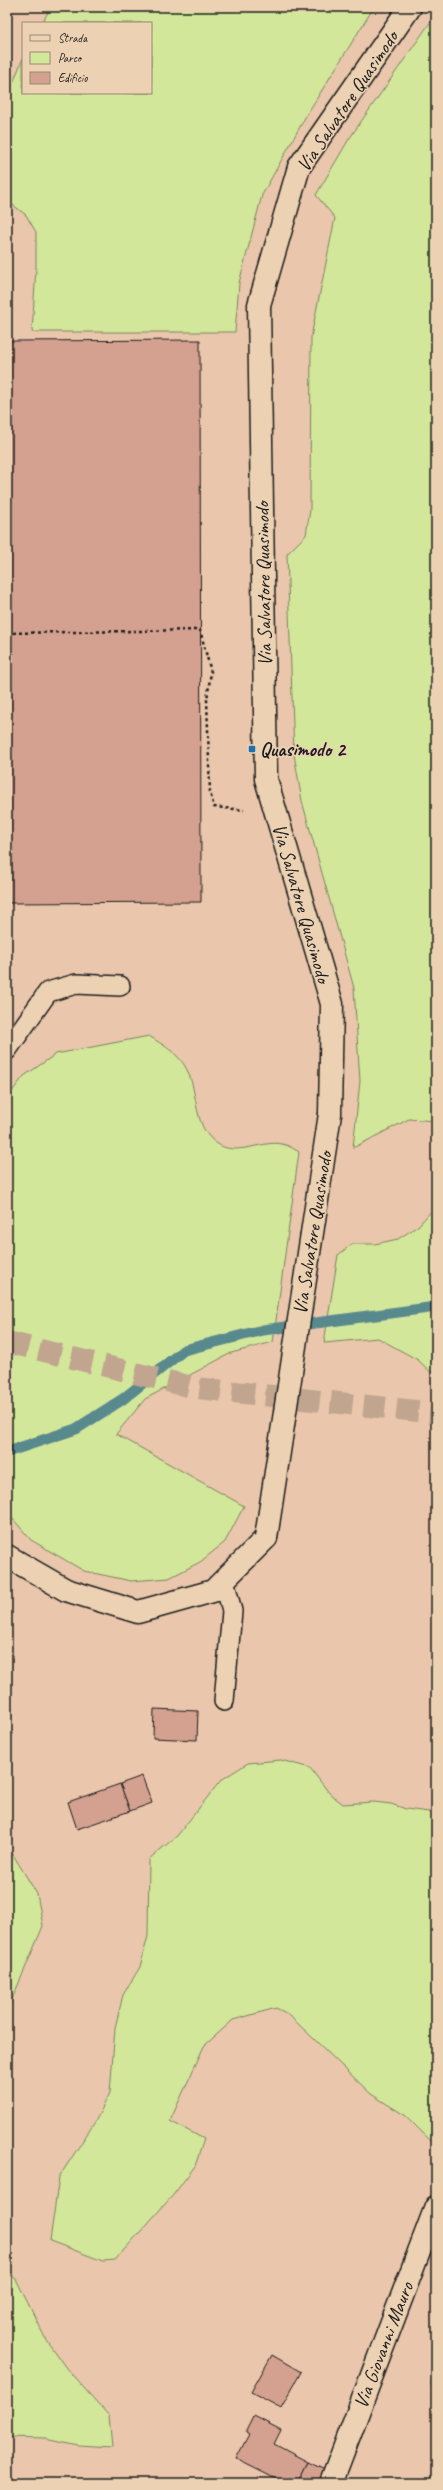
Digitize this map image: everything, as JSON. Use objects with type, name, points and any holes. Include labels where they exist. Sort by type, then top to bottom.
[{"type":"street","name":"Via Salvatore Quasimodo","points":[[7,1556],[66,1590],[138,1612],[213,1591],[266,1538],[330,1114],[332,1004],[266,779],[259,305],[299,167],[410,7]]},
{"type":"street","name":"Via Giovanni Mauro","points":[[331,2483],[436,2207]]},
{"type":"lane","points":[[7,1050],[48,992],[76,984],[120,986]]},
{"type":"lane","points":[[224,1580],[232,1611],[224,1701]]},
{"type":"path","points":[[7,633],[200,630],[211,672],[207,699],[207,736],[210,792],[214,807],[249,810],[274,808]]},
{"type":"green space","points":[[51,7],[374,7],[307,114],[262,195],[239,283],[235,332],[32,332],[36,268],[36,232],[26,215],[9,202],[7,127],[11,88],[22,60],[22,94],[152,94],[152,22],[43,22]]},
{"type":"green space","points":[[436,14],[436,1121],[409,1119],[353,1148],[360,1081],[354,988],[302,801],[294,754],[287,554],[306,535],[310,510],[311,337],[335,218],[316,195],[349,139]]},
{"type":"green space","points":[[149,1036],[165,1046],[183,1063],[193,1088],[200,1121],[211,1139],[221,1146],[229,1148],[236,1149],[275,1143],[286,1145],[299,1152],[273,1342],[231,1353],[145,1399],[116,1434],[244,1506],[225,1542],[200,1562],[169,1578],[131,1581],[84,1571],[31,1540],[7,1512],[7,1098],[24,1076],[56,1054]]},
{"type":"green space","points":[[436,1206],[436,1377],[418,1360],[378,1338],[324,1343],[338,1255],[352,1244],[375,1244],[398,1239],[418,1226]]},
{"type":"green space","points":[[281,1760],[310,1768],[330,1794],[343,1804],[374,1802],[391,1804],[406,1809],[436,1813],[436,2146],[406,2116],[371,2094],[288,2014],[276,2008],[233,2020],[204,2046],[170,2121],[204,2139],[195,2166],[174,2194],[115,2260],[103,2261],[50,2241],[59,2177],[95,2122],[110,2093],[115,2028],[123,1995],[140,1967],[148,1936],[149,1859],[177,1836],[221,1780],[248,1763]]},
{"type":"green space","points":[[7,1845],[37,1894],[43,1926],[7,2011]]},
{"type":"green space","points":[[7,2272],[16,2279],[46,2340],[66,2368],[109,2416],[112,2447],[78,2445],[45,2438],[7,2437]]},
{"type":"green space","points":[[436,2367],[436,2406],[431,2383]]},
{"type":"green space","points":[[436,2459],[436,2483],[428,2483],[430,2481]]},
{"type":"building","points":[[200,340],[201,902],[7,903],[7,341]]},
{"type":"building","points":[[154,1709],[198,1711],[197,1740],[153,1738]]},
{"type":"building","points":[[142,1776],[152,1803],[130,1811],[120,1784]]},
{"type":"building","points":[[120,1784],[130,1811],[77,1829],[68,1802]]},
{"type":"building","points":[[272,2355],[301,2372],[281,2408],[251,2392]]},
{"type":"building","points":[[254,2416],[281,2430],[274,2444],[308,2462],[297,2483],[284,2483],[236,2459],[249,2434],[246,2432]]},
{"type":"building","points":[[308,2462],[327,2471],[321,2483],[297,2483]]},
{"type":"waterway","points":[[7,1452],[76,1429],[123,1399],[184,1350],[263,1330],[436,1307]]},
{"type":"tunnel","points":[[7,1342],[196,1388],[436,1413]]},
{"type":"place","name":"Quasimodo 2","points":[[252,749]]}]
